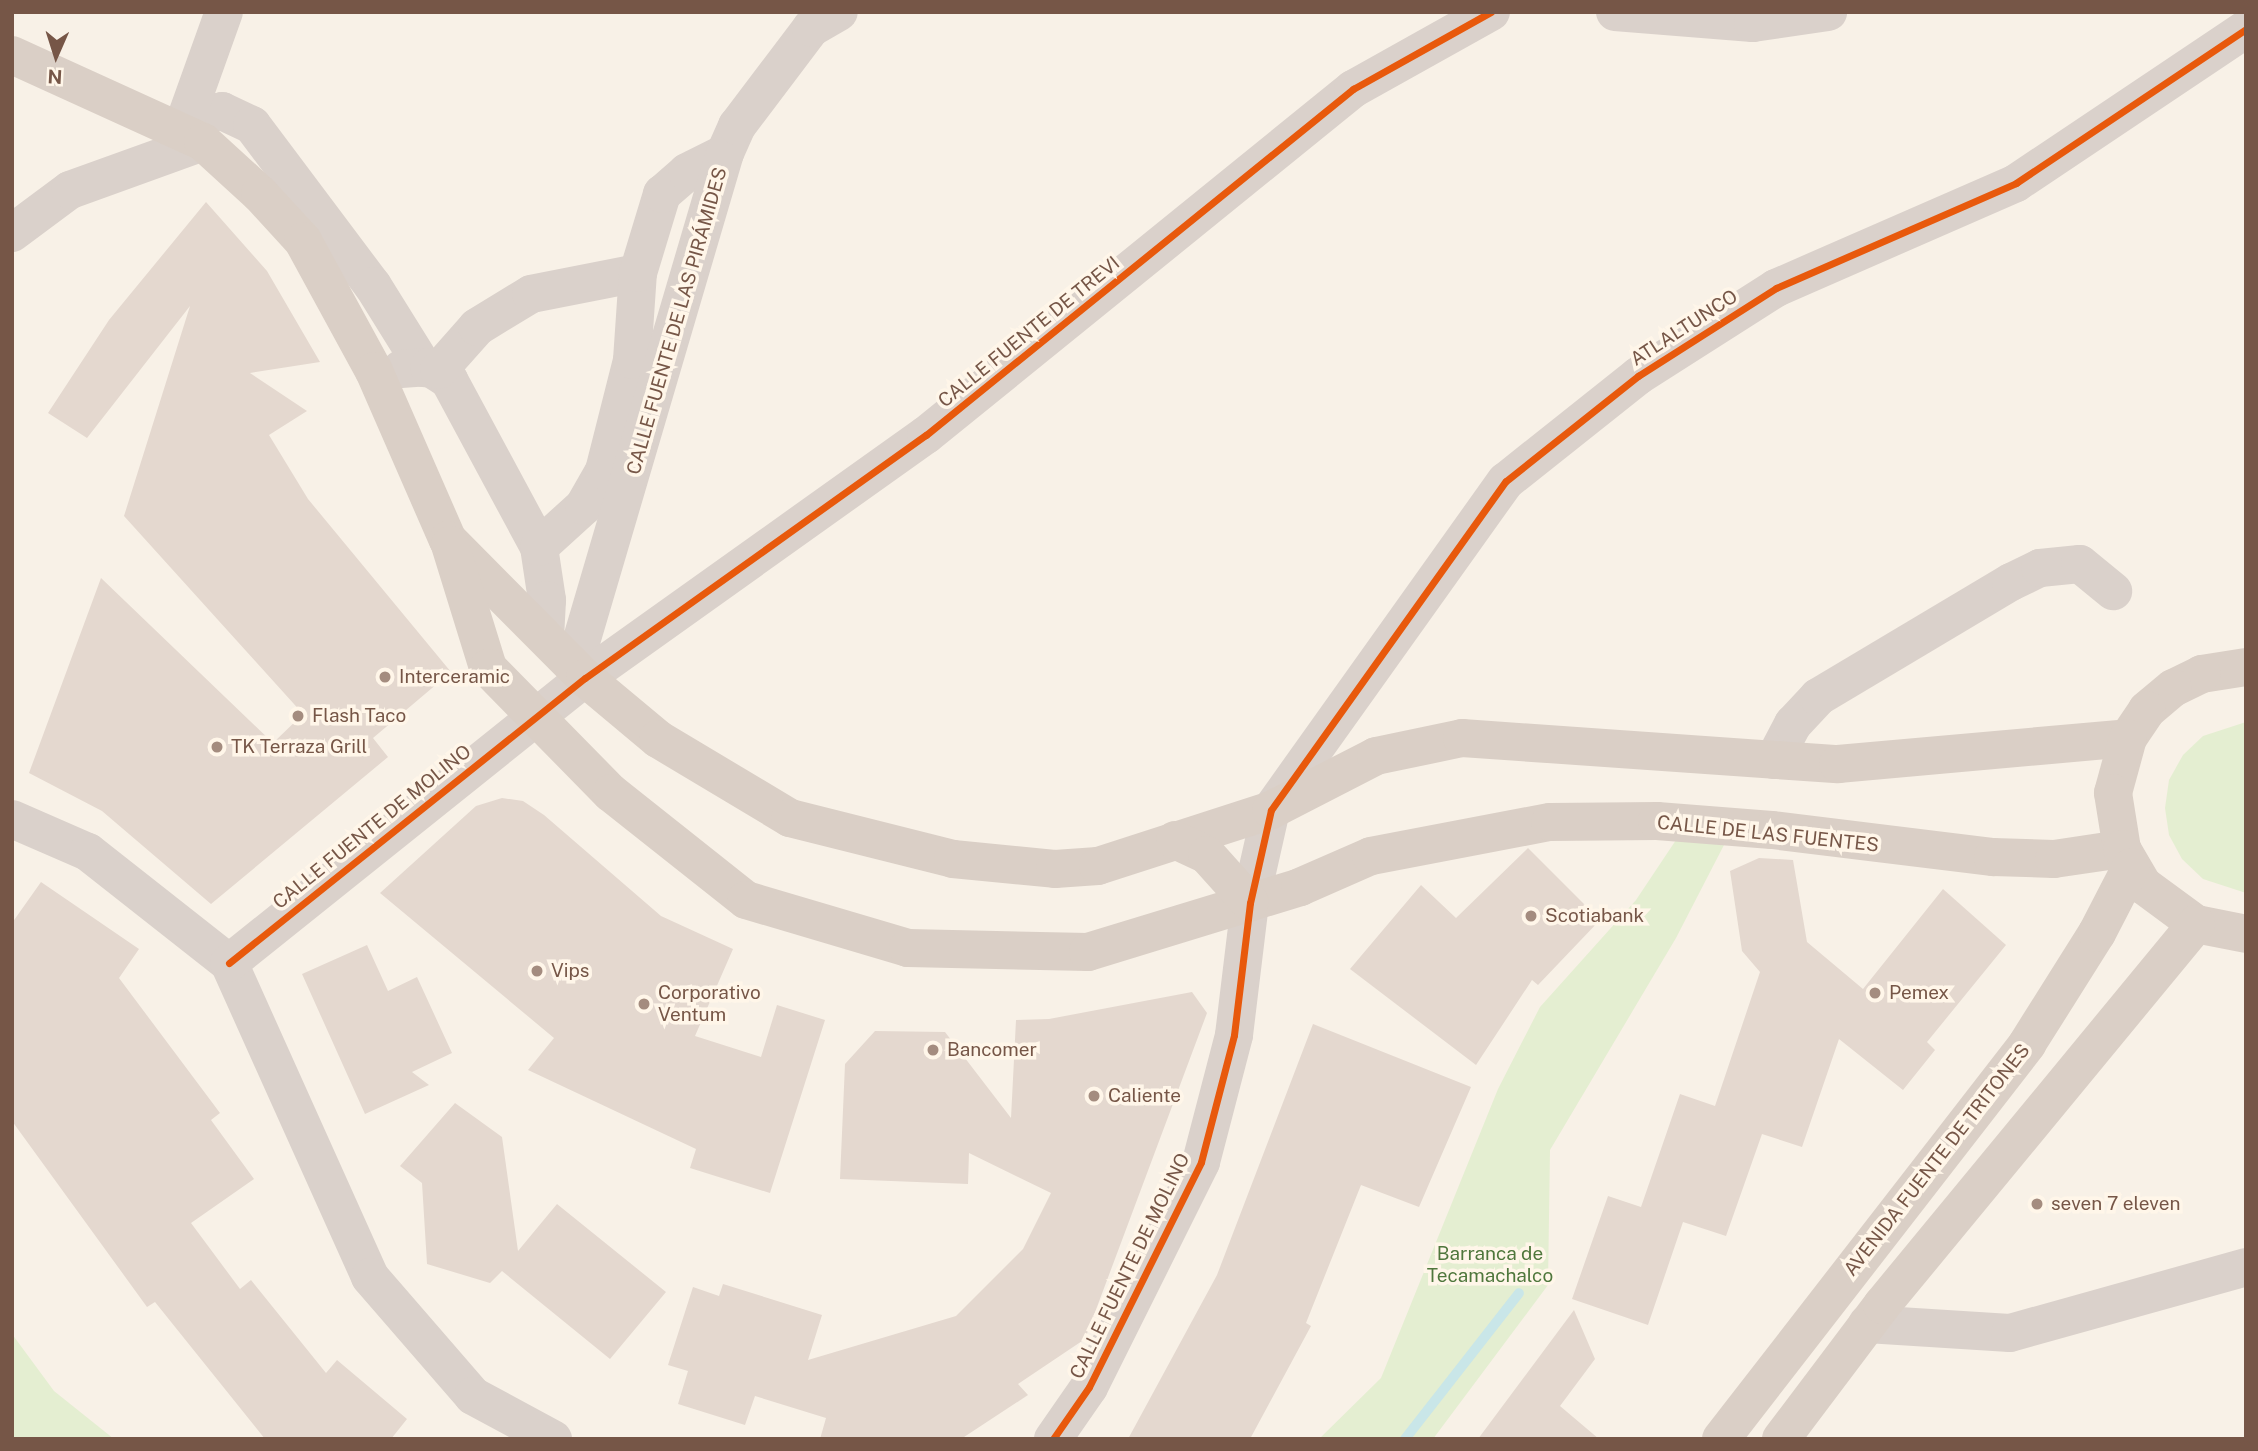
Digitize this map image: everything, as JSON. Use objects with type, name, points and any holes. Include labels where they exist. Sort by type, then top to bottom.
[{"type":"main road","name":"CALLE DE LAS FUENTES","points":[[12,55],[147,116],[190,131],[303,241],[374,371],[448,540],[488,668],[611,793],[746,900],[908,948],[1088,952],[1250,903],[1371,856],[1550,822],[1657,821],[1772,830],[1993,857],[2126,858]]},
{"type":"main road","name":"CALLE DE LAS FUENTES","points":[[448,540],[545,634],[580,672],[658,739],[790,818],[953,859],[1055,869],[1098,866],[1271,810],[1376,756],[1462,738],[1838,764],[2128,737]]},
{"type":"main road","points":[[2246,667],[2203,674],[2173,688],[2128,737],[2113,793],[2126,858],[2159,901],[2196,924],[2246,934]]},
{"type":"main road","points":[[1175,840],[1207,855],[1250,903]]},
{"type":"main road","name":"AVENIDA FUENTE DE TRITONES","points":[[1721,1439],[2027,1044],[2097,933],[2126,858]]},
{"type":"main road","points":[[1788,1435],[1867,1324],[2196,924]]},
{"type":"street","points":[[190,131],[224,12]]},
{"type":"street","name":"CALLE FUENTE DE LAS PIRÁMIDES","points":[[580,672],[725,153],[737,126],[811,28],[839,12]]},
{"type":"street","name":"CALLE FUENTE DE TREVI","points":[[535,715],[580,672],[926,435],[1353,89],[1491,12]]},
{"type":"street","points":[[1615,12],[1753,23],[1828,12]]},
{"type":"street","name":"ATLALTUNCO","points":[[1271,810],[1517,472],[1638,376],[1776,288],[2016,183],[2246,29]]},
{"type":"street","points":[[12,233],[70,190],[190,131],[222,111],[252,125],[373,286],[431,369],[449,380],[539,547],[547,600],[545,634]]},
{"type":"street","points":[[539,547],[584,506],[604,471],[632,360],[638,273],[662,194],[687,172],[725,153]]},
{"type":"street","points":[[374,371],[431,369],[477,327],[531,294],[638,273]]},
{"type":"street","points":[[1774,760],[1793,724],[1818,697],[2011,582],[2040,568],[2080,564],[2113,591]]},
{"type":"street","name":"CALLE FUENTE DE MOLINO","points":[[229,963],[535,715]]},
{"type":"street","name":"CALLE FUENTE DE MOLINO","points":[[1053,1439],[1089,1387],[1201,1162],[1234,1035],[1250,903],[1271,810]]},
{"type":"street","points":[[12,819],[89,852],[229,963],[370,1277],[473,1396],[553,1439]]},
{"type":"street","points":[[1867,1324],[2010,1333],[2246,1266]]},
{"type":"green space","points":[[2246,722],[2246,893],[2203,879],[2182,859],[2169,835],[2165,808],[2169,780],[2183,755],[2203,736]]},
{"type":"green space","name":"Barranca de Tecamachalco","points":[[1680,834],[1724,845],[1676,938],[1550,1150],[1548,1285],[1433,1439],[1319,1439],[1381,1378],[1498,1089],[1540,1007],[1636,900]]},
{"type":"green space","points":[[12,1334],[54,1391],[114,1439],[12,1439]]},
{"type":"building","points":[[206,202],[267,271],[320,362],[250,373],[307,411],[269,435],[308,499],[451,672],[373,738],[388,757],[211,904],[102,811],[29,773],[101,578],[273,743],[303,714],[124,516],[190,306],[87,438],[48,413],[109,320]]},
{"type":"building","points":[[502,798],[523,801],[544,815],[661,916],[733,949],[695,1036],[761,1057],[777,1005],[825,1020],[770,1193],[690,1168],[696,1149],[528,1070],[554,1038],[380,893],[476,806]]},
{"type":"building","points":[[1528,848],[1600,920],[1538,985],[1532,980],[1476,1065],[1350,969],[1421,885],[1456,918]]},
{"type":"building","points":[[1759,858],[1793,860],[1807,942],[1863,989],[1943,889],[2006,945],[1927,1042],[1935,1050],[1903,1090],[1839,1039],[1802,1147],[1762,1134],[1726,1236],[1683,1222],[1648,1325],[1572,1299],[1608,1196],[1641,1207],[1680,1094],[1715,1106],[1760,972],[1742,951],[1730,871]]},
{"type":"building","points":[[41,882],[139,949],[119,978],[220,1113],[211,1120],[254,1179],[191,1223],[240,1289],[251,1280],[326,1373],[337,1360],[407,1419],[391,1439],[265,1439],[155,1302],[147,1307],[12,1121],[12,923]]},
{"type":"building","points":[[367,945],[388,991],[417,977],[452,1053],[412,1072],[429,1085],[365,1114],[302,974]]},
{"type":"building","points":[[1192,992],[1207,1013],[1085,1339],[1018,1384],[1028,1395],[961,1439],[820,1439],[826,1418],[755,1396],[745,1425],[678,1404],[688,1371],[668,1365],[693,1287],[719,1296],[723,1284],[822,1315],[808,1360],[956,1316],[1023,1249],[1051,1193],[969,1153],[968,1184],[840,1179],[845,1064],[875,1031],[945,1032],[1011,1118],[1016,1020],[1049,1019]]},
{"type":"building","points":[[1313,1024],[1471,1087],[1419,1207],[1361,1185],[1306,1323],[1311,1326],[1250,1439],[1128,1439],[1217,1275]]},
{"type":"building","points":[[455,1103],[502,1137],[518,1251],[557,1204],[666,1292],[610,1359],[502,1271],[490,1283],[427,1264],[422,1183],[400,1166]]},
{"type":"building","points":[[1574,1310],[1595,1359],[1560,1406],[1599,1439],[1478,1439]]},
{"type":"waterway","points":[[1405,1439],[1519,1293]]},
{"type":"cycle path","points":[[229,963],[585,678],[926,435],[1353,89],[1491,12]]},
{"type":"cycle path","points":[[1053,1439],[1089,1387],[1201,1162],[1234,1035],[1250,903],[1271,810],[1506,481],[1638,376],[1776,288],[2016,183],[2246,29]]},
{"type":"place","name":"Interceramic","points":[[385,677]]},
{"type":"place","name":"Flash Taco","points":[[298,716]]},
{"type":"place","name":"TK Terraza Grill","points":[[217,747]]},
{"type":"place","name":"Scotiabank","points":[[1531,916]]},
{"type":"place","name":"Vips","points":[[537,971]]},
{"type":"place","name":"Pemex","points":[[1875,993]]},
{"type":"place","name":"Corporativo Ventum","points":[[644,1004]]},
{"type":"place","name":"Bancomer","points":[[933,1050]]},
{"type":"place","name":"Caliente","points":[[1094,1096]]},
{"type":"place","name":"seven 7 eleven","points":[[2037,1204]]}]
